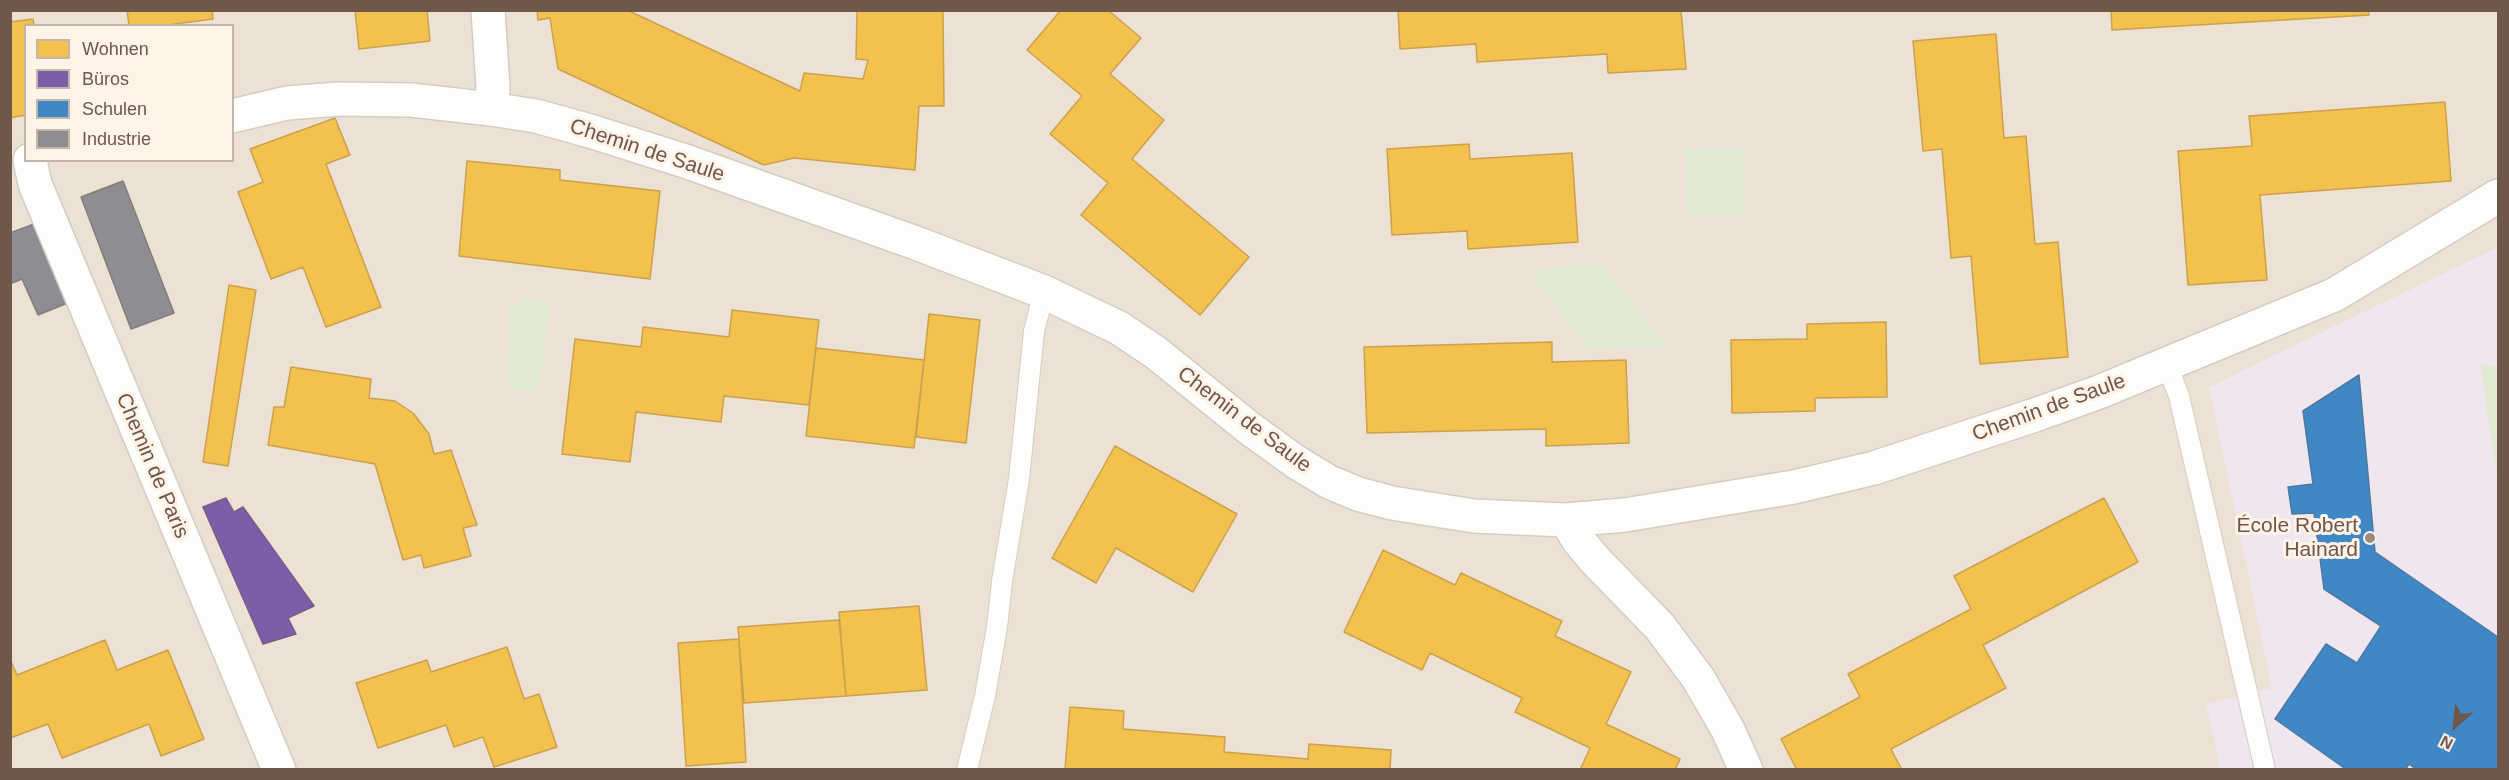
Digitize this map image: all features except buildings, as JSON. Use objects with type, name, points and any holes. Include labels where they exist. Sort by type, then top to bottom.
[{"type":"street","points":[[488,10],[493,87],[491,108]]},
{"type":"street","name":"Chemin de Saule","points":[[234,116],[287,103],[340,99],[411,100],[491,108],[536,116],[590,131],[685,161],[1044,292],[1119,328],[1155,352],[1249,428],[1296,462],[1329,482],[1369,497],[1474,516],[1566,520],[1625,515],[1782,489],[1874,468],[2099,392],[2334,295],[2499,196]]},
{"type":"street","name":"Chemin de Paris","points":[[31,162],[39,194],[279,770]]},
{"type":"street","points":[[1566,520],[1594,560],[1635,599],[1667,635],[1698,678],[1728,730],[1746,770]]},
{"type":"lane","points":[[967,770],[985,696],[997,627],[1002,581],[1019,479],[1034,331],[1044,292]]},
{"type":"lane","points":[[2168,364],[2179,396],[2265,770]]},
{"type":"shaded area","points":[[11,11],[2498,11],[2498,769],[11,769]]},
{"type":"shaded area","name":"École Robert Hainard","points":[[2498,247],[2498,769],[2220,769],[2206,704],[2272,688],[2209,387]]},
{"type":"green space","points":[[1685,148],[1743,148],[1743,217],[1685,217]]},
{"type":"green space","points":[[1601,262],[1667,347],[1588,349],[1530,272]]},
{"type":"green space","points":[[520,298],[551,302],[539,393],[508,388],[510,306],[519,307]]},
{"type":"green space","points":[[2480,364],[2498,368],[2498,482]]},
{"type":"place","name":"École Robert Hainard","points":[[2370,538]]}]
